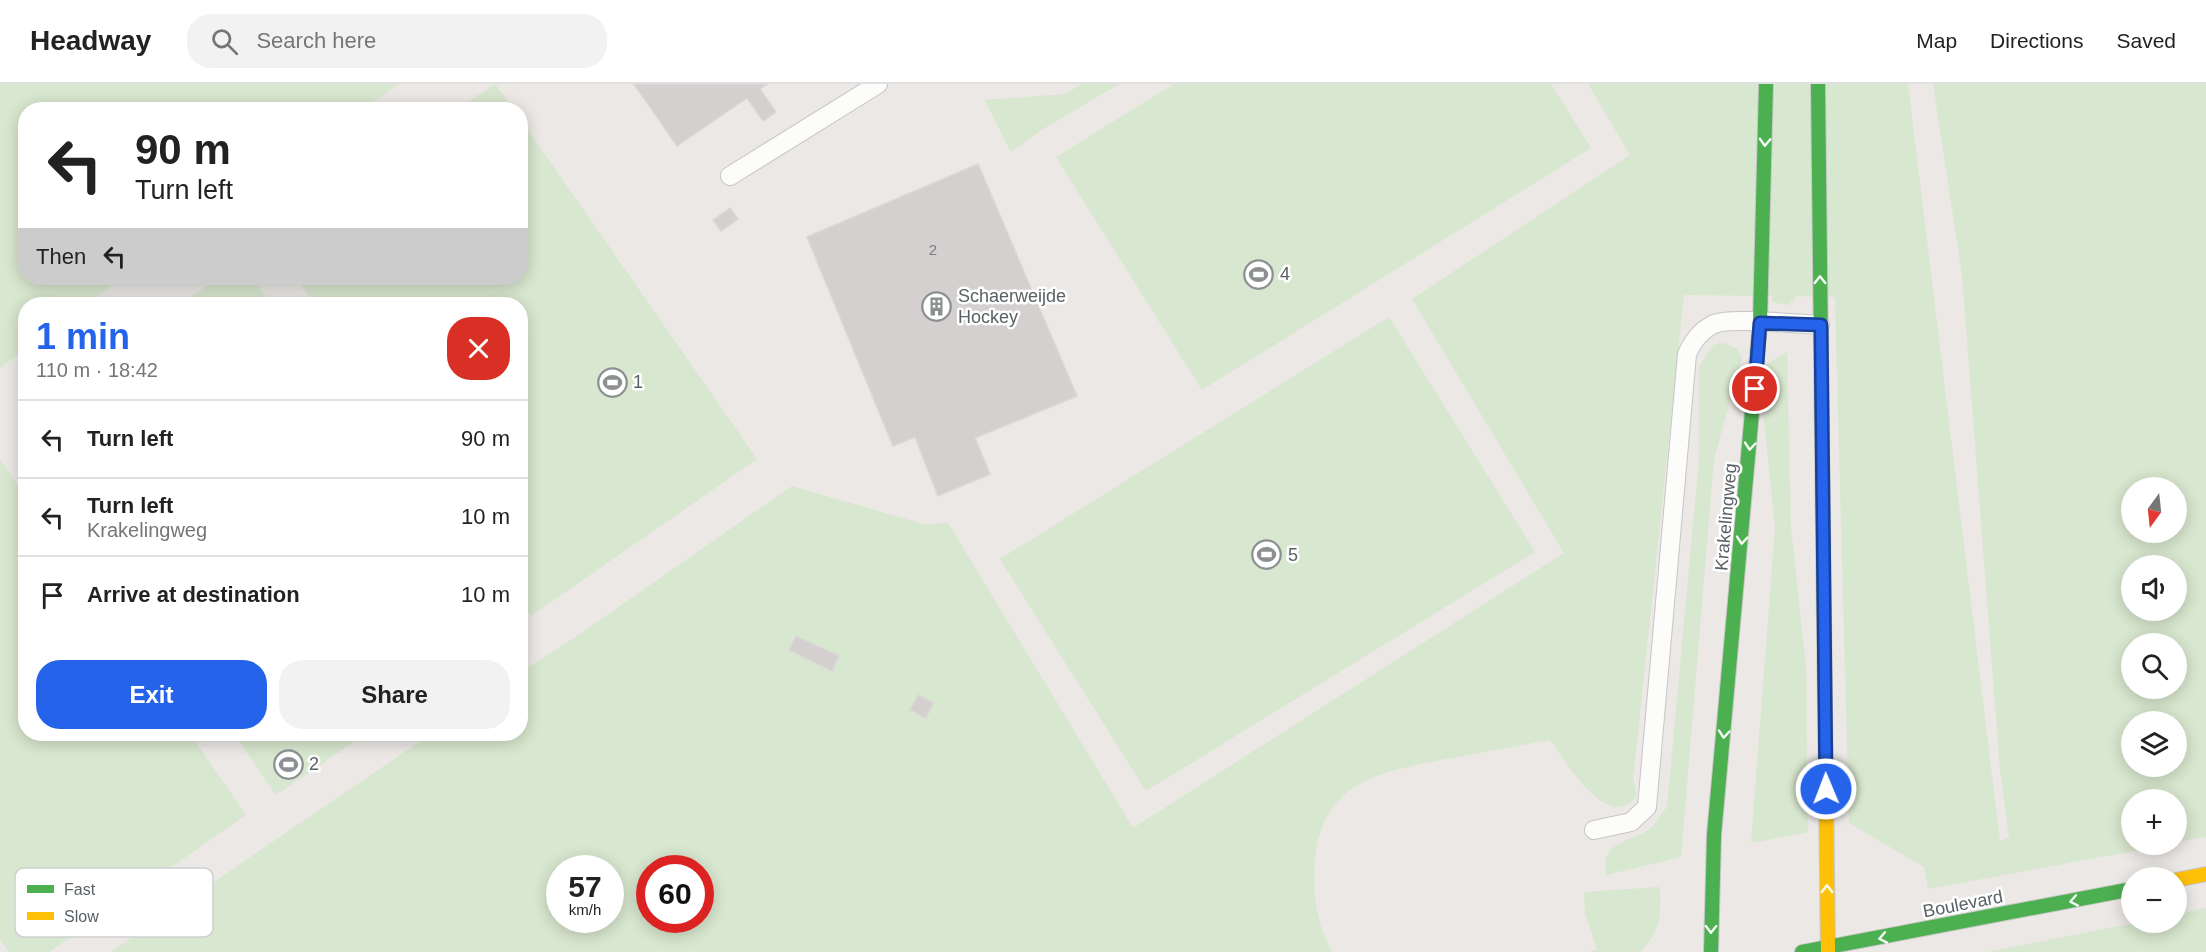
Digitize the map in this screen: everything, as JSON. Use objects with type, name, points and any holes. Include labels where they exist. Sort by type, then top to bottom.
[{"type":"main road","name":"Krakelingweg","points":[[1711,952],[1714,835],[1760,323],[1766,84]]},
{"type":"main road","points":[[1818,84],[1828,950]]},
{"type":"main road","points":[[2187,878],[2206,874]]},
{"type":"main road","name":"Boulevard","points":[[1802,952],[1828,950],[2121,891]]},
{"type":"lane","points":[[730,176],[878,84]]},
{"type":"lane","points":[[1594,830],[1631,822],[1647,807],[1687,354],[1701,332],[1716,323],[1821,325]]},
{"type":"green space","points":[[0,84],[399,84],[372,102],[18,102],[18,285],[112,285],[96,297],[18,297],[18,354],[0,368]]},
{"type":"green space","points":[[495,84],[509,102],[468,102]]},
{"type":"green space","points":[[1082,84],[1119,84],[1043,129],[1011,152],[985,100],[1065,94]]},
{"type":"green space","name":"4","points":[[1174,84],[1551,84],[1591,148],[1202,390],[1056,157]]},
{"type":"green space","points":[[1588,84],[1908,84],[2000,841],[2009,838],[2000,770],[1962,275],[1933,84],[2206,84],[2206,837],[2187,840],[2187,789],[2121,789],[2121,853],[1928,889],[1924,867],[1849,823],[1835,297],[1797,296],[1788,305],[1772,302],[1772,296],[1684,295],[1633,780],[1637,795],[1626,805],[1614,807],[1601,801],[1577,777],[1550,740],[1399,769],[1359,784],[1343,796],[1330,812],[1320,833],[1315,859],[1316,907],[1322,930],[1332,952],[111,952],[133,937],[213,937],[213,883],[421,741],[528,741],[528,668],[577,636],[792,486],[923,524],[948,523],[1133,828],[1564,553],[1412,299],[1630,155]]},
{"type":"green space","name":"1","points":[[528,130],[757,459],[531,616],[528,612],[528,297],[310,297],[301,285],[528,285]]},
{"type":"green space","points":[[208,285],[258,285],[266,297],[190,297]]},
{"type":"green space","name":"5","points":[[1389,317],[1535,552],[1146,791],[1000,559]]},
{"type":"green space","points":[[1723,343],[1738,349],[1742,358],[1714,459],[1681,857],[1606,875],[1605,863],[1613,848],[1652,827],[1667,807],[1699,459],[1699,367],[1713,345]]},
{"type":"green space","points":[[1787,352],[1791,528],[1806,666],[1808,832],[1751,843],[1775,527],[1763,411],[1767,364]]},
{"type":"green space","points":[[0,459],[18,486],[18,741],[195,741],[246,815],[170,868],[15,868],[15,937],[71,937],[49,952],[9,952],[0,939]]},
{"type":"green space","name":"2","points":[[239,741],[355,741],[276,795]]},
{"type":"green space","points":[[1660,887],[1660,907],[1656,930],[1640,952],[1587,952],[1597,950],[1585,913],[1584,892]]},
{"type":"green space","points":[[2206,908],[2206,952],[1988,952],[2121,926],[2121,933],[2187,933],[2187,912]]},
{"type":"building","points":[[634,84],[767,84],[760,89],[776,112],[763,121],[747,98],[677,146]]},
{"type":"building","name":"Schaerweijde Hockey","points":[[978,164],[1077,396],[975,438],[990,474],[938,496],[915,437],[893,446],[807,237]]},
{"type":"building","points":[[730,208],[738,219],[721,231],[713,220]]},
{"type":"building","points":[[796,636],[839,656],[832,671],[789,650]]},
{"type":"building","points":[[918,695],[933,703],[926,718],[910,710]]},
{"type":"traffic: fast","points":[[1711,952],[1714,835],[1760,323],[1766,84]]},
{"type":"traffic: fast","points":[[1818,84],[1825,708]]},
{"type":"traffic: fast","points":[[1802,952],[2121,891]]},
{"type":"traffic: slow","points":[[1825,708],[1828,952]]},
{"type":"traffic: slow","points":[[2187,878],[2206,874]]},
{"type":"place","name":"4","points":[[1259,274]]},
{"type":"place","name":"Schaerweijde Hockey","points":[[937,306]]},
{"type":"place","name":"1","points":[[612,382]]},
{"type":"place","name":"5","points":[[1267,555]]},
{"type":"place","name":"2","points":[[288,764]]},
{"type":"route","points":[[1755,389],[1760,323],[1821,325],[1826,789]]}]
